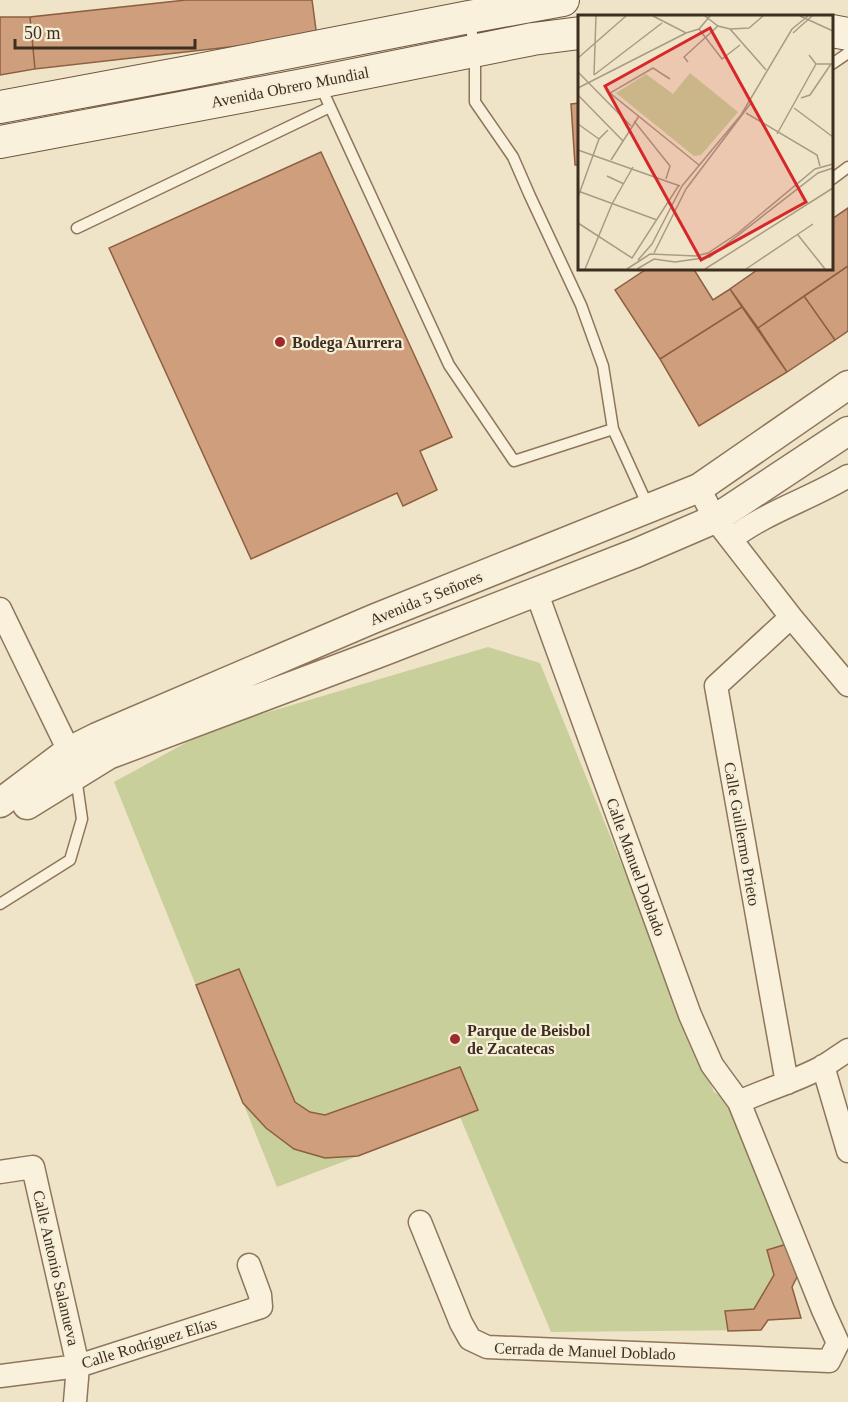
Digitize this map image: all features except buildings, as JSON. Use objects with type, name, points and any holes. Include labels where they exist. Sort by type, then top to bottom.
[{"type":"main road","name":"Avenida Obrero Mundial","points":[[0,107],[469,16],[563,0]]},
{"type":"main road","points":[[833,31],[848,34]]},
{"type":"main road","name":"Avenida Obrero Mundial","points":[[0,142],[324,94],[475,50],[578,33]]},
{"type":"street","name":"Avenida 5 Señores","points":[[0,822],[108,732],[373,619],[699,488],[848,385]]},
{"type":"street","name":"Avenida 5 Señores","points":[[0,802],[73,763],[108,755],[636,553],[723,529],[848,431]]},
{"type":"street","points":[[723,529],[746,527],[848,476]]},
{"type":"street","points":[[699,488],[723,529],[848,684]]},
{"type":"street","name":"Calle Manuel Doblado","points":[[536,591],[690,1015],[712,1065],[739,1101],[838,1343],[829,1361]]},
{"type":"street","points":[[0,609],[73,763]]},
{"type":"street","name":"Calle Guillermo Prieto","points":[[787,1083],[716,686],[791,616]]},
{"type":"street","points":[[373,619],[382,652]]},
{"type":"street","points":[[739,1101],[824,1066],[848,1050]]},
{"type":"street","points":[[824,1066],[848,1151]]},
{"type":"street","name":"Calle Antonio Salanueva","points":[[0,1172],[33,1167],[78,1365],[75,1402]]},
{"type":"street","name":"Cerrada de Manuel Doblado","points":[[420,1222],[461,1323],[470,1339],[487,1347],[829,1361]]},
{"type":"street","name":"Calle Rodríguez Elías","points":[[0,1376],[78,1365],[261,1307],[261,1295],[249,1265]]},
{"type":"lane","points":[[469,16],[475,50],[475,102],[513,157],[581,305],[603,366],[613,429],[650,509]]},
{"type":"lane","points":[[833,63],[848,53]]},
{"type":"lane","points":[[77,228],[324,94],[449,365],[514,461],[613,429]]},
{"type":"lane","points":[[833,178],[848,167]]},
{"type":"lane","points":[[0,904],[70,860],[82,819],[73,763]]},
{"type":"green space","name":"Parque de Beisbol de Zacatecas","points":[[488,647],[540,663],[714,1092],[734,1105],[787,1244],[792,1287],[801,1318],[768,1320],[761,1330],[551,1332],[460,1117],[277,1187],[114,782],[211,729]]},
{"type":"place","name":"Bodega Aurrera","points":[[280,342]]},
{"type":"place","name":"Parque de Beisbol de Zacatecas","points":[[455,1039]]}]
